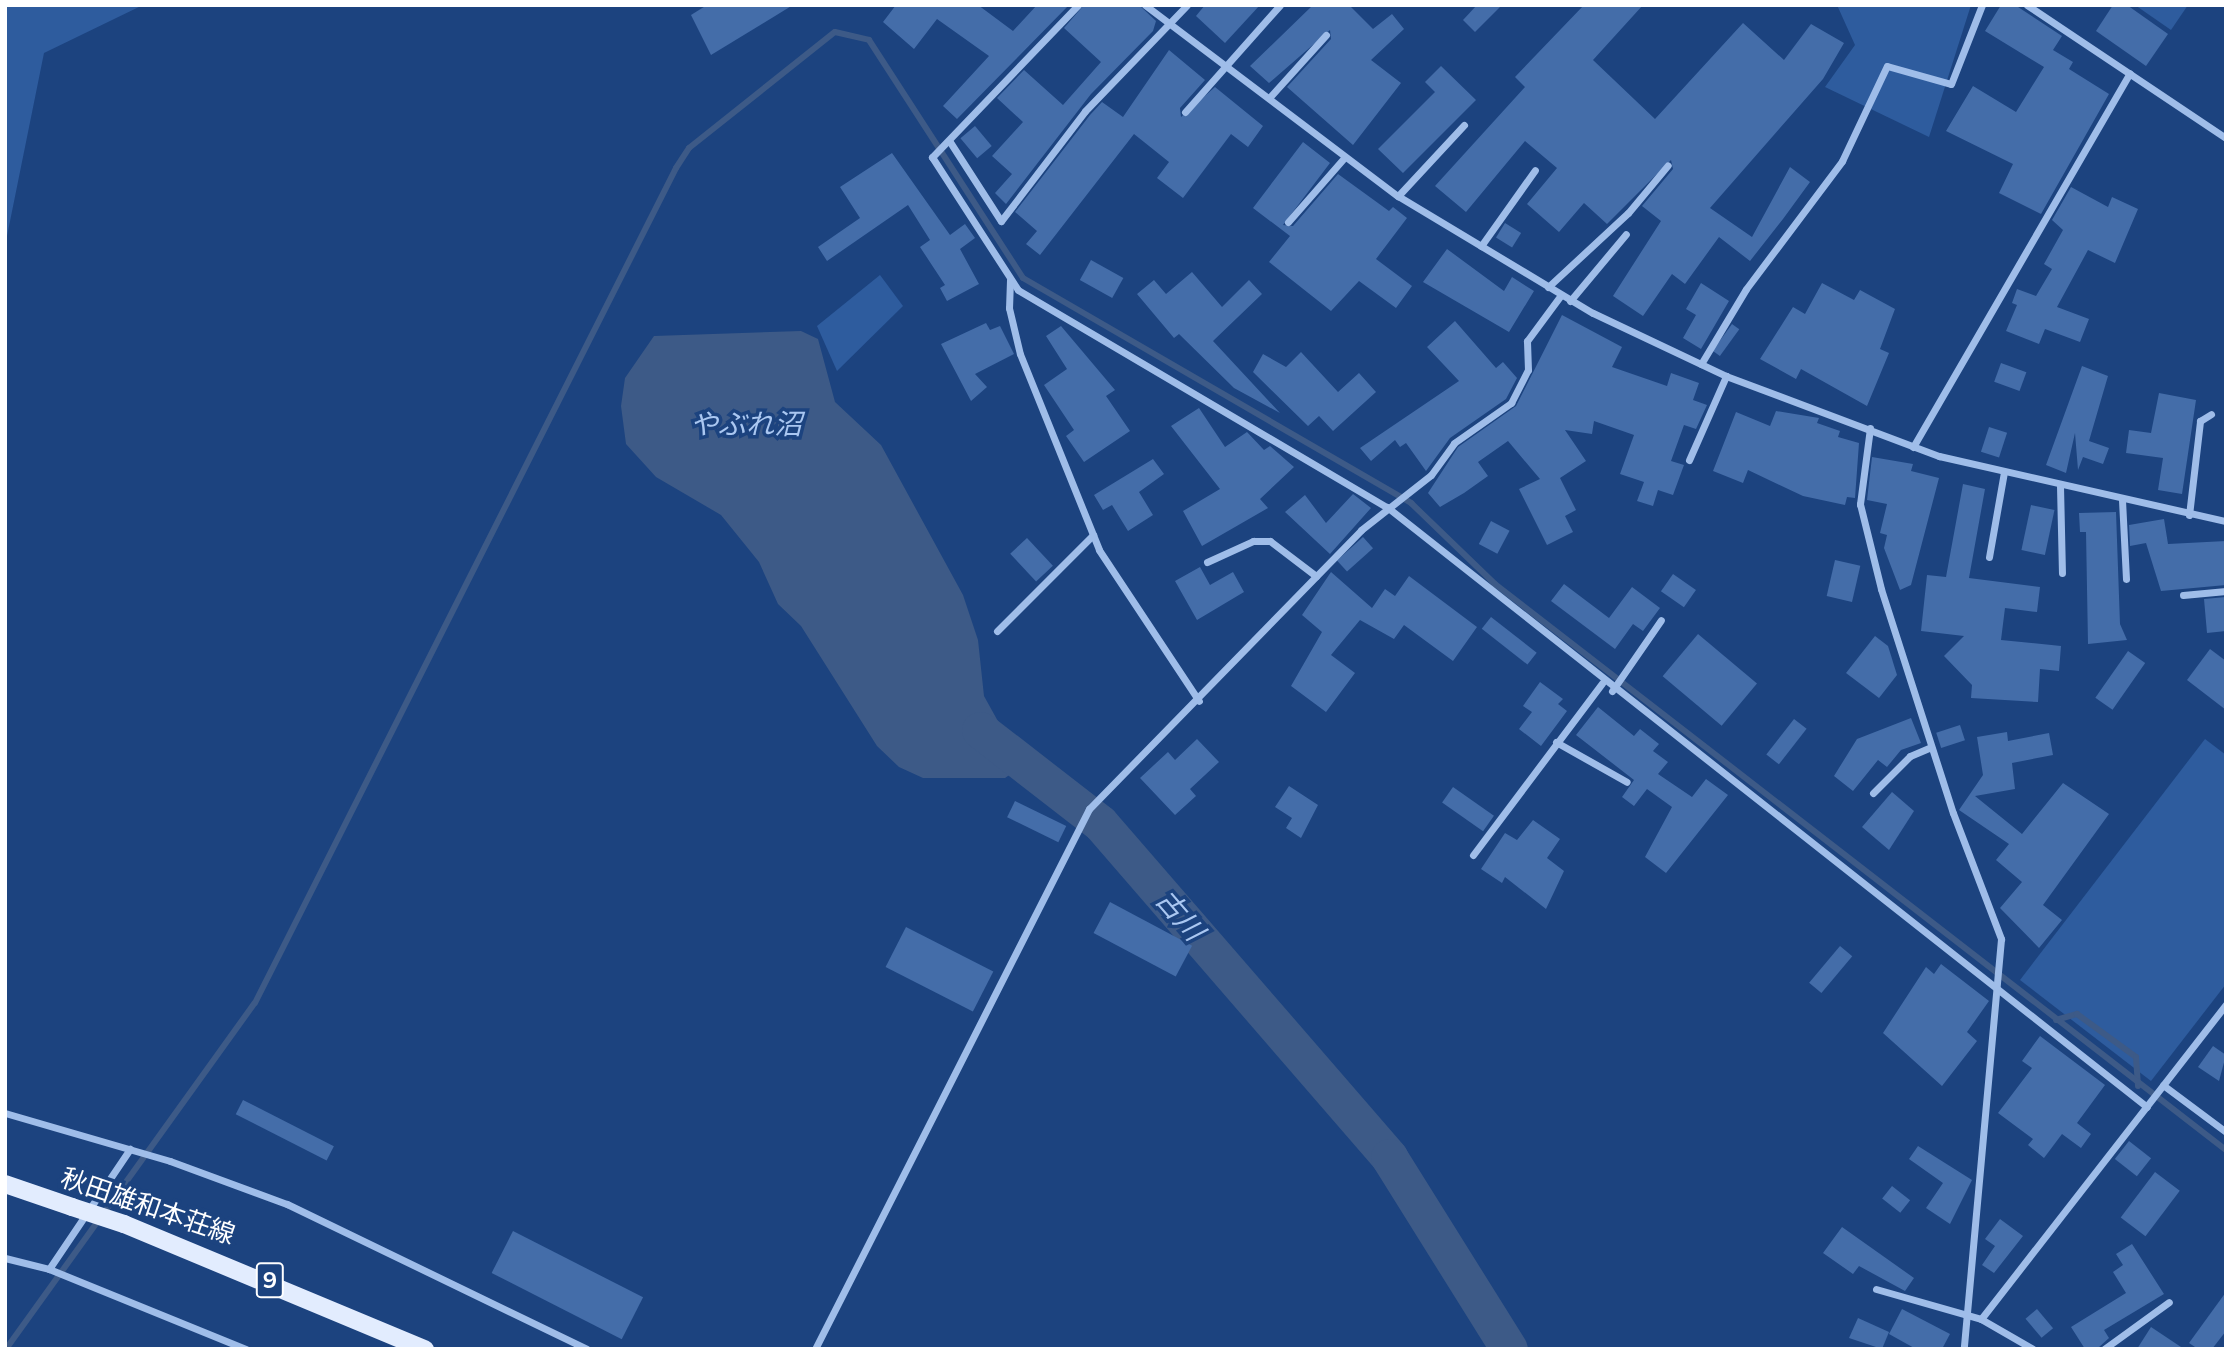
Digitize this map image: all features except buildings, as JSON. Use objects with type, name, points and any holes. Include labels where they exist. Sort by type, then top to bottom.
[{"type":"main road","name":"秋田雄和本荘線","points":[[5,1184],[124,1224],[419,1346]]},
{"type":"street","points":[[1078,5],[950,143],[932,157],[1010,279],[1055,315],[1390,505],[1602,683],[1614,687],[1995,989],[2149,1104]]},
{"type":"street","points":[[1145,5],[1398,196],[1570,301],[1726,376],[1870,428],[1913,447],[2060,486],[2226,521]]},
{"type":"street","points":[[950,143],[1001,221],[1085,111],[1186,5]]},
{"type":"street","points":[[1185,111],[1223,63],[1280,5]]},
{"type":"street","points":[[1701,364],[1746,289],[1842,161],[1887,66],[1951,84],[1982,5]]},
{"type":"street","points":[[2028,5],[2226,138]]},
{"type":"street","points":[[1269,98],[1326,35]]},
{"type":"street","points":[[1913,447],[2130,73]]},
{"type":"street","points":[[1398,196],[1464,125]]},
{"type":"street","points":[[1289,222],[1345,158]]},
{"type":"street","points":[[1548,287],[1628,213],[1668,165]]},
{"type":"street","points":[[1481,246],[1535,170]]},
{"type":"street","points":[[1570,301],[1626,233]]},
{"type":"street","points":[[1010,279],[1009,308],[1020,354],[1093,535],[1199,701]]},
{"type":"street","points":[[815,1349],[1089,809],[1199,701],[1316,576],[1402,494],[1431,475],[1454,443],[1511,403],[1528,370],[1527,341],[1562,295]]},
{"type":"street","points":[[1689,460],[1726,376]]},
{"type":"street","points":[[2189,515],[2200,421],[2211,414]]},
{"type":"street","points":[[1870,428],[1860,504],[1931,747],[2001,939],[1969,1317],[1964,1349]]},
{"type":"street","points":[[1989,557],[2004,472]]},
{"type":"street","points":[[2060,486],[2062,573]]},
{"type":"street","points":[[2122,500],[2126,579]]},
{"type":"street","points":[[997,631],[1093,535]]},
{"type":"street","points":[[1208,562],[1253,541],[1270,541],[1316,576]]},
{"type":"street","points":[[2183,595],[2226,590]]},
{"type":"street","points":[[1614,687],[1661,620]]},
{"type":"street","points":[[1473,855],[1602,683]]},
{"type":"street","points":[[1556,742],[1627,782]]},
{"type":"street","points":[[1873,793],[1910,756],[1931,747]]},
{"type":"street","points":[[1981,1319],[2226,1004]]},
{"type":"street","points":[[2163,1086],[2226,1132]]},
{"type":"street","points":[[5,1113],[153,1156],[287,1204],[587,1349]]},
{"type":"street","points":[[49,1269],[130,1149]]},
{"type":"street","points":[[5,1258],[49,1269],[246,1349]]},
{"type":"street","points":[[1876,1289],[1981,1319],[2033,1349]]},
{"type":"street","points":[[2104,1349],[2169,1302]]},
{"type":"shaded area","points":[[5,5],[143,5],[44,53],[5,246]]},
{"type":"shaded area","points":[[1837,5],[1971,5],[1929,137],[1825,87],[1855,45]]},
{"type":"shaded area","points":[[2135,5],[2188,5],[2171,30]]},
{"type":"shaded area","points":[[880,275],[903,306],[837,371],[817,326]]},
{"type":"shaded area","points":[[2205,739],[2226,755],[2226,984],[2151,1081],[2020,980]]},
{"type":"water","name":"やぶれ沼","points":[[801,331],[818,339],[835,402],[881,445],[963,595],[978,640],[984,696],[1015,752],[1018,769],[1005,778],[923,778],[899,767],[877,746],[801,626],[778,604],[759,562],[721,515],[656,477],[626,444],[621,406],[625,378],[654,336]]},
{"type":"waterway","points":[[6,1349],[255,1003],[676,168],[689,148],[835,32],[869,40],[1023,278],[1411,503],[1495,584],[2226,1150]]},
{"type":"waterway","name":"古川","points":[[980,730],[1100,823],[1389,1157],[1509,1349]]},
{"type":"waterway","points":[[2056,1020],[2077,1014],[2136,1057],[2138,1086]]}]
